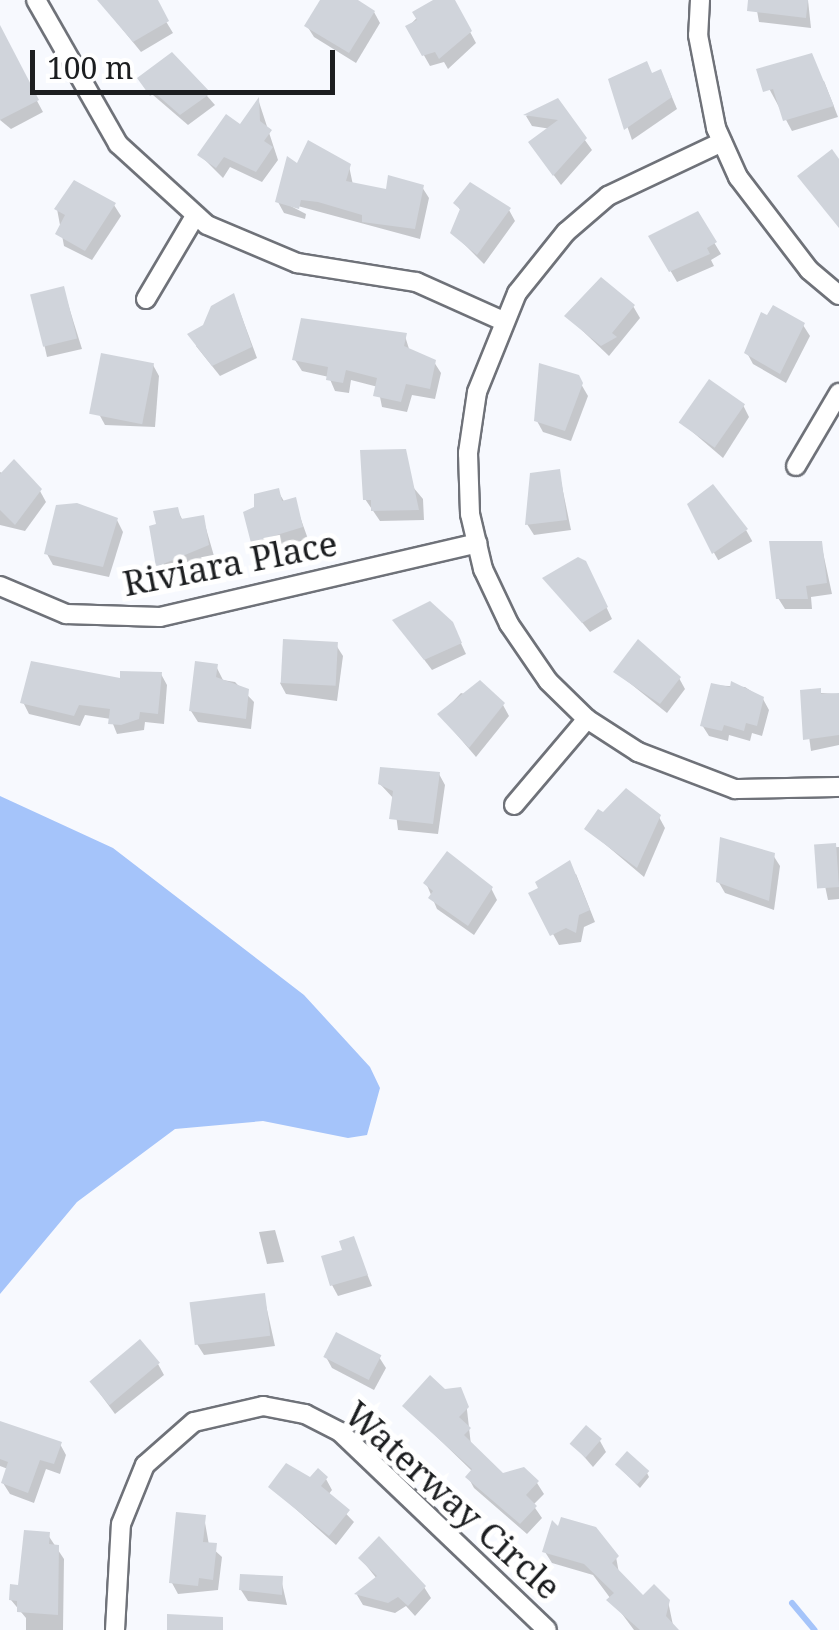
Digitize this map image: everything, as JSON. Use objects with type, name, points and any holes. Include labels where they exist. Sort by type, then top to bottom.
[{"type":"street","points":[[36,0],[118,144],[195,216],[250,248],[416,282],[503,321]]},
{"type":"street","points":[[700,0],[698,36],[722,142],[766,217],[839,296]]},
{"type":"street","points":[[722,142],[608,196],[566,232],[503,321],[477,392],[468,453],[477,543],[509,624],[548,681],[587,720],[638,752],[707,781],[789,792],[839,787]]},
{"type":"street","points":[[146,298],[195,216]]},
{"type":"street","points":[[796,466],[839,393]]},
{"type":"street","name":"Riviara Place","points":[[0,586],[66,614],[160,617],[477,543]]},
{"type":"street","points":[[514,805],[587,720]]},
{"type":"street","name":"Waterway Circle","points":[[115,1630],[121,1524],[145,1465],[194,1422],[264,1406],[306,1414],[340,1432],[547,1630]]},
{"type":"water","points":[[0,796],[113,848],[304,995],[370,1067],[380,1088],[367,1135],[348,1138],[263,1121],[175,1129],[77,1202],[0,1294]]},
{"type":"building","points":[[97,0],[158,0],[169,21],[133,42]]},
{"type":"building","points":[[320,0],[358,0],[375,11],[349,53],[304,26]]},
{"type":"building","points":[[433,0],[455,0],[472,31],[439,59],[435,52],[422,56],[405,26],[417,20],[412,12]]},
{"type":"building","points":[[748,0],[808,0],[806,18],[747,11]]},
{"type":"building","points":[[0,25],[39,100],[0,120]]},
{"type":"building","points":[[172,52],[211,93],[180,115],[155,93],[150,96],[137,78]]},
{"type":"building","points":[[812,53],[834,106],[783,121],[773,89],[763,92],[756,69]]},
{"type":"building","points":[[647,61],[652,73],[661,69],[672,97],[624,130],[608,79]]},
{"type":"building","points":[[259,97],[260,121],[272,130],[264,141],[273,147],[256,172],[224,157],[216,168],[197,155],[226,114],[240,124]]},
{"type":"building","points":[[558,98],[587,138],[553,176],[528,142],[558,120],[523,115]]},
{"type":"building","points":[[308,140],[351,164],[346,181],[386,189],[388,175],[424,185],[415,229],[362,222],[362,215],[318,202],[301,200],[299,209],[275,202],[287,156],[297,163]]},
{"type":"building","points":[[832,149],[839,159],[839,228],[797,176]]},
{"type":"building","points":[[74,180],[116,203],[85,251],[55,234],[65,215],[54,209]]},
{"type":"building","points":[[470,182],[511,208],[477,255],[450,233],[460,209],[453,203]]},
{"type":"building","points":[[698,211],[717,242],[707,248],[710,254],[669,272],[648,236]]},
{"type":"building","points":[[601,277],[635,305],[612,333],[617,337],[601,346],[564,316]]},
{"type":"building","points":[[64,286],[77,338],[43,347],[30,294]]},
{"type":"building","points":[[234,293],[252,347],[212,366],[187,334],[203,325],[211,306]]},
{"type":"building","points":[[773,305],[805,323],[780,374],[744,353],[761,312],[767,315]]},
{"type":"building","points":[[301,318],[407,333],[404,346],[436,360],[430,389],[406,384],[401,402],[373,396],[377,378],[346,370],[343,383],[326,380],[328,367],[292,360]]},
{"type":"building","points":[[101,353],[154,363],[142,424],[89,414]]},
{"type":"building","points":[[539,363],[579,375],[583,383],[565,431],[534,421]]},
{"type":"building","points":[[709,379],[745,404],[715,448],[679,422]]},
{"type":"building","points":[[406,449],[419,510],[371,511],[371,500],[363,500],[360,450]]},
{"type":"building","points":[[14,459],[42,489],[15,525],[0,510],[0,474]]},
{"type":"building","points":[[560,469],[567,520],[525,525],[530,473]]},
{"type":"building","points":[[713,484],[748,529],[712,554],[687,504]]},
{"type":"building","points":[[279,488],[282,501],[296,497],[303,527],[251,543],[243,512],[254,507],[254,494]]},
{"type":"building","points":[[77,503],[118,518],[103,567],[44,554],[56,505]]},
{"type":"building","points":[[178,507],[181,519],[204,515],[209,545],[156,567],[149,526],[156,524],[153,511]]},
{"type":"building","points":[[769,541],[822,541],[827,583],[806,586],[808,599],[776,599]]},
{"type":"building","points":[[578,557],[586,561],[608,607],[582,623],[542,578]]},
{"type":"building","points":[[430,601],[453,622],[462,643],[424,660],[392,620]]},
{"type":"building","points":[[283,639],[338,642],[336,686],[281,683]]},
{"type":"building","points":[[638,639],[681,677],[660,704],[613,672]]},
{"type":"building","points":[[31,661],[120,678],[120,671],[162,672],[158,714],[140,712],[139,719],[121,725],[108,724],[110,709],[79,705],[74,716],[20,703]]},
{"type":"building","points":[[195,661],[218,664],[216,677],[249,689],[246,719],[189,711]]},
{"type":"building","points":[[480,680],[505,703],[469,748],[437,714]]},
{"type":"building","points":[[731,681],[764,697],[757,726],[746,723],[744,731],[724,725],[722,731],[700,726],[711,683],[730,687]]},
{"type":"building","points":[[821,688],[821,694],[839,693],[839,735],[803,740],[800,690]]},
{"type":"building","points":[[380,767],[440,772],[433,824],[389,819],[393,791],[378,784]]},
{"type":"building","points":[[626,788],[661,815],[637,868],[584,829],[598,809],[603,812]]},
{"type":"building","points":[[720,837],[775,853],[769,901],[716,882]]},
{"type":"building","points":[[836,843],[839,887],[817,888],[814,845]]},
{"type":"building","points":[[447,851],[493,887],[468,926],[428,898],[433,891],[423,883]]},
{"type":"building","points":[[570,860],[590,910],[579,915],[576,933],[566,928],[550,936],[528,893],[538,888],[535,882]]},
{"type":"building","points":[[354,1236],[368,1275],[330,1286],[321,1256],[342,1250],[339,1241]]},
{"type":"building","points":[[265,1293],[270,1336],[195,1345],[190,1302]]},
{"type":"building","points":[[336,1332],[381,1355],[369,1380],[323,1357]]},
{"type":"building","points":[[140,1339],[160,1363],[109,1405],[89,1381]]},
{"type":"building","points":[[430,1375],[445,1389],[461,1387],[469,1407],[459,1417],[471,1428],[464,1435],[503,1473],[524,1467],[539,1481],[526,1495],[537,1506],[520,1524],[465,1477],[472,1469],[402,1406]]},
{"type":"building","points":[[0,1421],[62,1442],[54,1464],[40,1460],[28,1493],[1,1483],[8,1462],[0,1459]]},
{"type":"building","points":[[586,1425],[602,1439],[585,1458],[570,1444]]},
{"type":"building","points":[[627,1451],[649,1471],[637,1484],[615,1464]]},
{"type":"building","points":[[286,1463],[310,1477],[318,1468],[328,1477],[321,1486],[350,1510],[329,1536],[268,1487]]},
{"type":"building","points":[[176,1512],[206,1515],[203,1542],[217,1543],[213,1580],[199,1578],[198,1586],[169,1583]]},
{"type":"building","points":[[561,1517],[596,1527],[619,1556],[612,1563],[643,1595],[654,1584],[670,1600],[666,1616],[679,1630],[640,1630],[606,1600],[614,1593],[584,1564],[542,1552],[552,1520],[558,1526]]},
{"type":"building","points":[[24,1530],[50,1532],[49,1544],[59,1545],[58,1615],[17,1612],[17,1601],[9,1600],[10,1584],[18,1585]]},
{"type":"building","points":[[379,1536],[426,1586],[408,1606],[398,1597],[388,1603],[354,1594],[377,1576],[358,1558]]},
{"type":"building","points":[[240,1574],[283,1576],[282,1595],[239,1590]]},
{"type":"building","points":[[167,1614],[223,1617],[223,1630],[167,1630]]},
{"type":"waterway","points":[[792,1603],[815,1630]]}]
